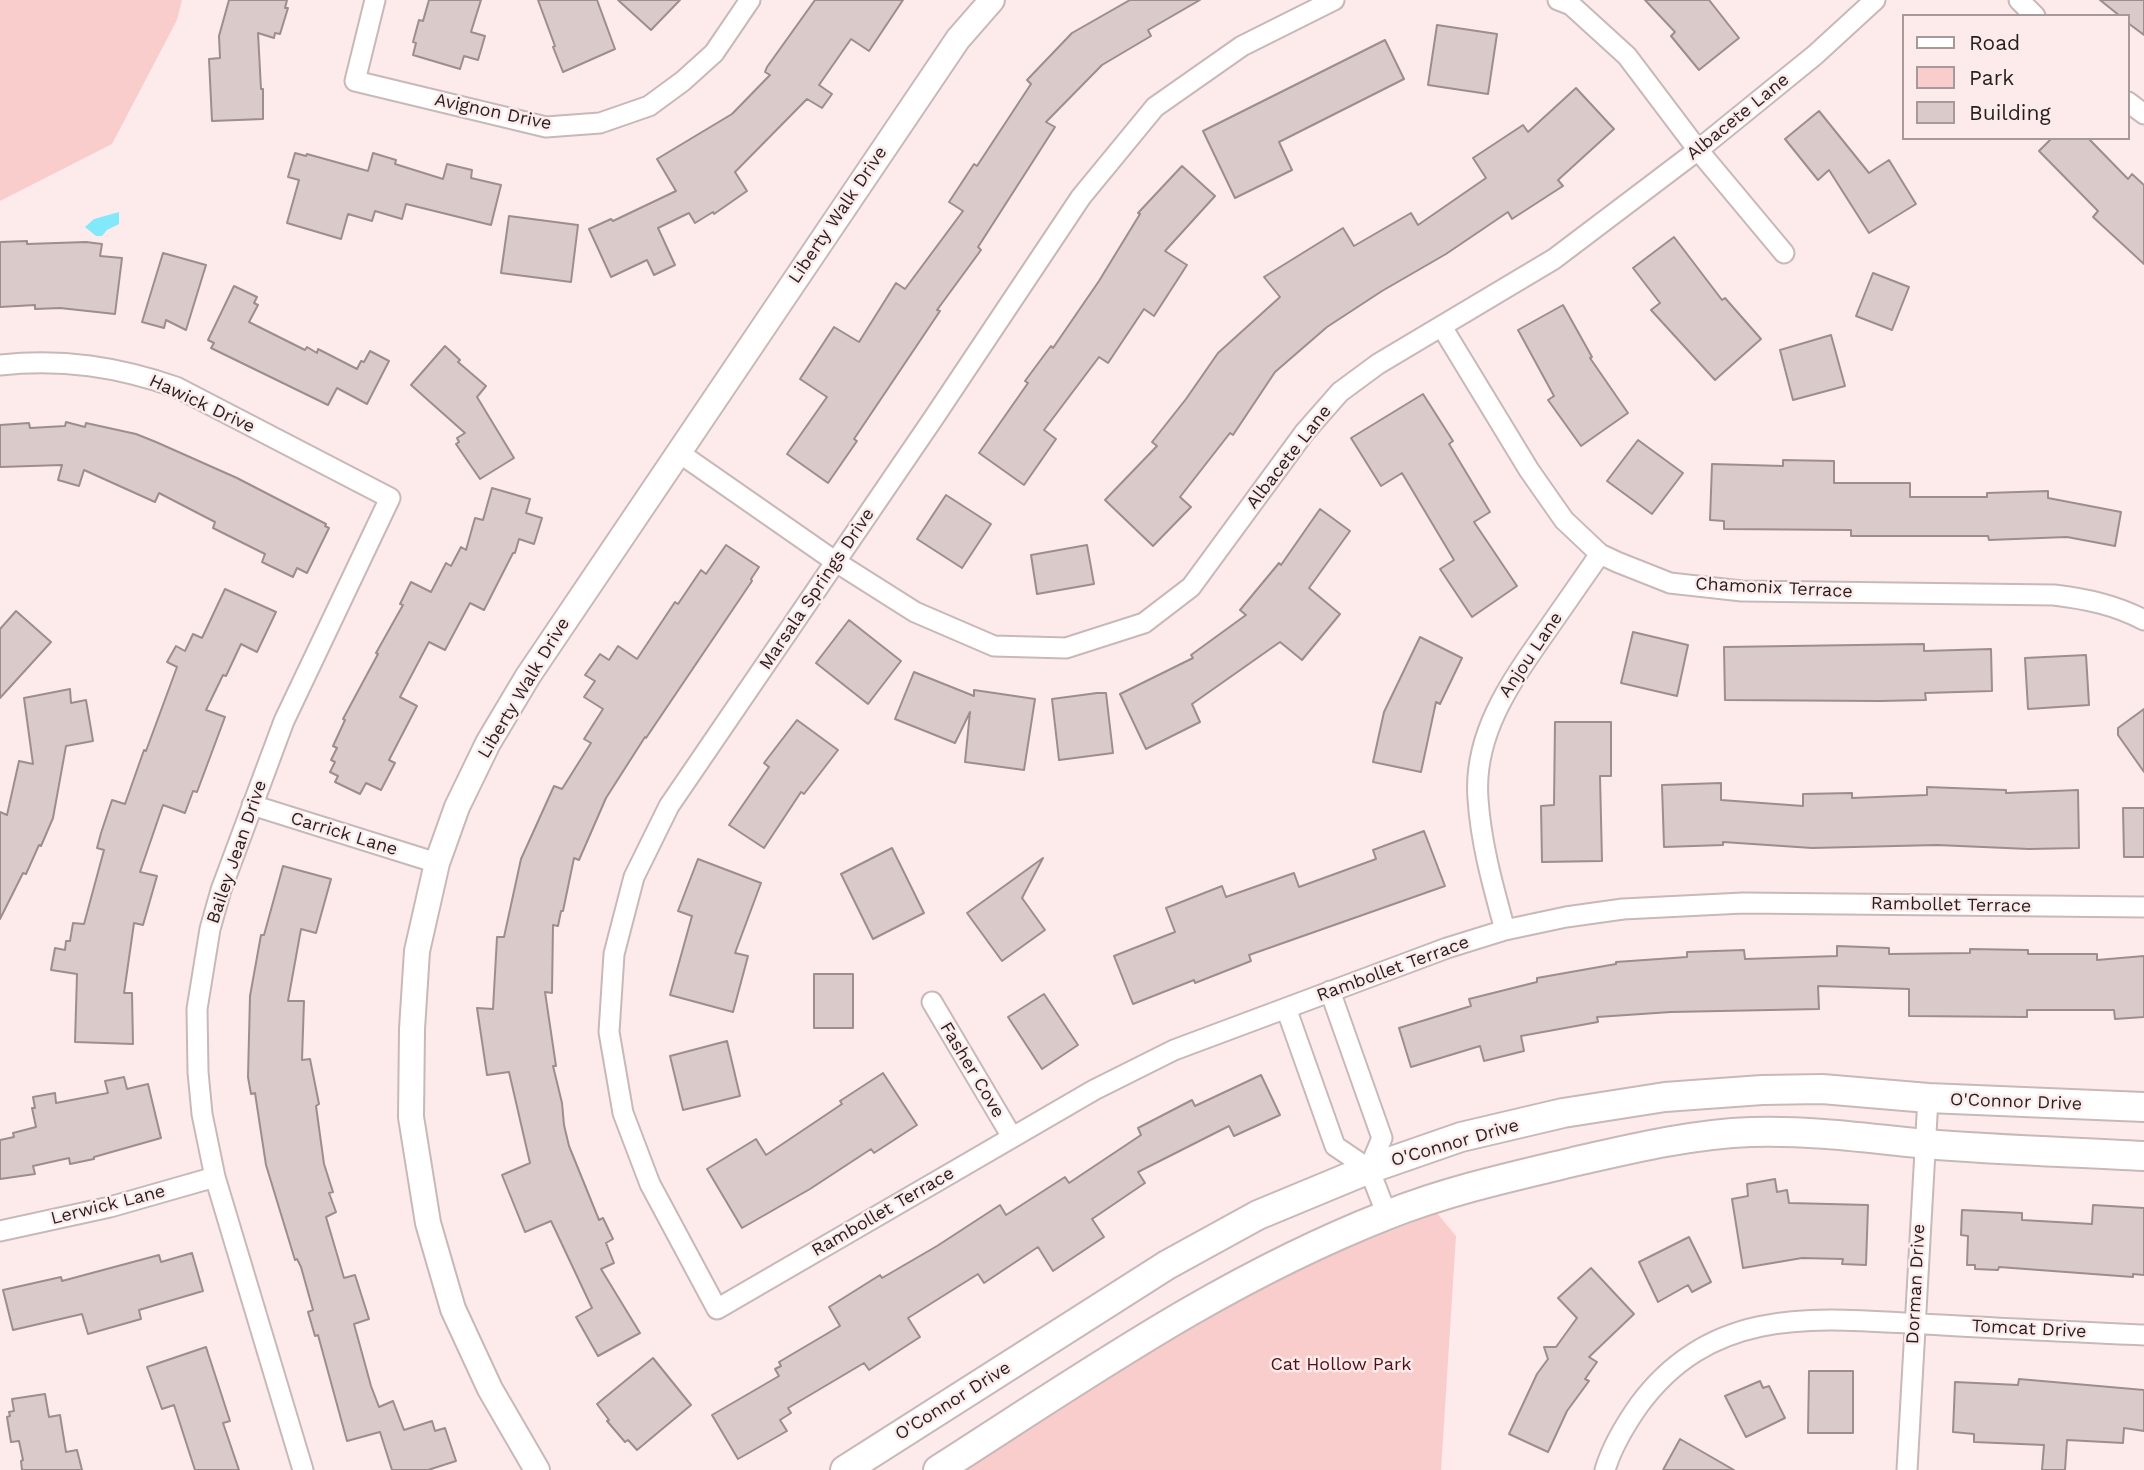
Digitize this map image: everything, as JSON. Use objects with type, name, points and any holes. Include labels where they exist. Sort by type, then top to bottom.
[{"type":"main road","name":"O'Connor Drive","points":[[845,1470],[1167,1265],[1258,1215],[1369,1169],[1461,1137],[1563,1113],[1665,1097],[1762,1090],[1822,1088],[1928,1098],[2144,1107]]},
{"type":"main road","points":[[939,1470],[1196,1306],[1284,1260],[1387,1214],[1475,1185],[1598,1156],[1747,1132],[1865,1136],[1924,1144],[2144,1156]]},
{"type":"street","name":"Avignon Drive","points":[[375,0],[355,81],[547,127],[600,122],[649,106],[683,81],[714,53],[750,0]]},
{"type":"street","name":"Liberty Walk Drive","points":[[537,1470],[490,1389],[453,1310],[428,1223],[411,1117],[412,1029],[417,951],[437,863],[457,807],[488,743],[528,676],[958,39],[992,0]]},
{"type":"street","name":"Marsala Springs Drive","points":[[717,1309],[650,1185],[623,1113],[609,1032],[614,954],[634,877],[669,806],[1081,197],[1155,107],[1242,46],[1334,0]]},
{"type":"street","points":[[1558,0],[1571,5],[1627,56],[1698,150],[1784,253]]},
{"type":"street","name":"Albacete Lane","points":[[678,452],[836,562],[915,612],[994,646],[1066,648],[1144,623],[1191,587],[1304,433],[1340,392],[1378,364],[1554,259],[1698,150],[1815,55],[1875,0]]},
{"type":"street","points":[[2019,0],[2033,14]]},
{"type":"street","name":"Chamonix Terrace","points":[[1442,327],[1529,470],[1564,520],[1600,554],[1670,583],[1742,591],[2054,594],[2089,599],[2124,609],[2144,620]]},
{"type":"street","name":"Hawick Drive","points":[[0,365],[68,362],[104,366],[141,375],[176,387],[390,498]]},
{"type":"street","name":"Bailey Jean Drive","points":[[303,1470],[215,1177],[201,1104],[195,1029],[210,929],[252,805],[284,721],[390,498]]},
{"type":"street","name":"Anjou Lane","points":[[1505,930],[1485,854],[1478,797],[1482,751],[1492,718],[1506,688],[1600,554]]},
{"type":"street","name":"Carrick Lane","points":[[252,805],[437,863]]},
{"type":"street","name":"Rambollet Terrace","points":[[717,1309],[1094,1090],[1174,1050],[1447,948],[1505,930],[1566,917],[1623,909],[1744,903],[2144,907]]},
{"type":"street","points":[[1330,991],[1382,1138],[1369,1169]]},
{"type":"street","name":"Fasher Cove","points":[[932,1002],[1012,1137]]},
{"type":"street","points":[[1286,1008],[1335,1146],[1369,1169],[1387,1214]]},
{"type":"street","name":"Dorman Drive","points":[[1907,1470],[1928,1098]]},
{"type":"street","name":"Lerwick Lane","points":[[0,1231],[110,1207],[215,1177]]},
{"type":"street","name":"Tomcat Drive","points":[[1605,1470],[1625,1425],[1647,1394],[1674,1368],[1706,1346],[1763,1325],[1825,1318],[2144,1335]]},
{"type":"green space","points":[[0,0],[182,0],[177,20],[112,144],[0,201]]},
{"type":"green space","name":"Cat Hollow Park","points":[[1437,1213],[1456,1236],[1441,1470],[965,1470],[1208,1316],[1316,1260]]},
{"type":"water","points":[[119,212],[119,224],[102,236],[96,236],[85,227],[94,219]]},
{"type":"building","points":[[229,0],[287,0],[285,8],[288,8],[280,34],[275,33],[274,38],[258,33],[263,119],[212,121],[209,59],[220,58],[219,36]]},
{"type":"building","points":[[429,0],[481,0],[471,32],[485,36],[478,60],[464,56],[460,69],[413,55],[416,43],[413,42],[419,20],[423,21]]},
{"type":"building","points":[[538,0],[597,0],[615,49],[563,72]]},
{"type":"building","points":[[618,0],[680,0],[651,30]]},
{"type":"building","points":[[815,0],[903,0],[869,51],[851,39],[819,85],[832,94],[822,108],[807,99],[735,172],[747,191],[714,214],[713,212],[695,223],[689,213],[658,228],[675,265],[654,275],[647,260],[611,277],[589,229],[611,219],[613,221],[676,191],[657,159],[732,114],[770,75],[765,72],[767,67]]},
{"type":"building","points":[[1130,0],[1200,0],[1148,30],[1151,36],[1102,65],[1046,122],[1055,127],[978,247],[981,250],[937,310],[940,311],[854,439],[857,441],[828,483],[787,454],[827,397],[800,379],[834,327],[859,342],[896,283],[905,289],[963,211],[949,202],[974,164],[977,166],[1031,84],[1027,80],[1072,33]]},
{"type":"building","points":[[1645,0],[1709,0],[1739,38],[1699,70],[1671,36],[1675,32]]},
{"type":"building","points":[[2100,0],[2144,0],[2144,35],[2130,24],[2130,14],[2118,14]]},
{"type":"building","points":[[1437,25],[1497,34],[1488,94],[1428,85]]},
{"type":"building","points":[[1385,40],[1404,79],[1279,142],[1292,170],[1235,198],[1203,131]]},
{"type":"building","points":[[1576,88],[1614,129],[1558,180],[1563,186],[1512,219],[1508,212],[1446,254],[1382,291],[1327,327],[1275,372],[1233,435],[1230,433],[1180,497],[1191,507],[1153,546],[1105,500],[1157,446],[1152,442],[1218,353],[1280,297],[1264,277],[1343,228],[1354,246],[1411,213],[1418,225],[1486,178],[1473,158],[1523,125],[1528,132]]},
{"type":"building","points":[[1819,111],[1869,173],[1889,160],[1916,204],[1869,233],[1829,170],[1818,180],[1785,139]]},
{"type":"building","points":[[2050,140],[2090,140],[2128,179],[2132,174],[2144,185],[2144,264],[2093,217],[2098,211],[2039,151]]},
{"type":"building","points":[[295,153],[368,171],[373,153],[396,160],[395,164],[443,179],[447,164],[472,170],[471,178],[501,185],[491,225],[406,204],[402,219],[375,211],[372,221],[348,214],[341,239],[287,223],[299,180],[288,177]]},
{"type":"building","points":[[1182,166],[1215,196],[1165,251],[1187,265],[1154,316],[1144,309],[1108,363],[1099,357],[1044,430],[1056,439],[1024,485],[979,453],[1028,383],[1025,381],[1051,346],[1053,348],[1099,281],[1140,214],[1138,213]]},
{"type":"building","points":[[509,216],[578,225],[571,282],[501,273]]},
{"type":"building","points":[[1674,237],[1722,300],[1725,298],[1761,339],[1715,380],[1651,310],[1660,303],[1633,268]]},
{"type":"building","points":[[27,241],[27,244],[102,244],[100,256],[122,258],[115,314],[60,308],[35,309],[35,305],[0,307],[0,242]]},
{"type":"building","points":[[163,253],[206,265],[186,330],[166,320],[164,328],[142,322]]},
{"type":"building","points":[[1873,273],[1909,287],[1892,330],[1856,316]]},
{"type":"building","points":[[234,286],[257,297],[254,303],[258,305],[249,322],[305,350],[307,347],[317,353],[318,349],[357,369],[370,351],[389,361],[367,404],[337,388],[328,405],[211,348],[214,343],[208,340]]},
{"type":"building","points":[[1563,305],[1592,357],[1590,358],[1628,413],[1581,446],[1548,400],[1554,396],[1518,330]]},
{"type":"building","points":[[1831,335],[1845,386],[1793,400],[1780,350]]},
{"type":"building","points":[[445,346],[460,360],[458,362],[486,386],[477,397],[514,458],[480,479],[456,444],[459,442],[457,438],[465,433],[411,385]]},
{"type":"building","points":[[1423,394],[1453,441],[1449,444],[1490,512],[1474,522],[1517,586],[1472,617],[1440,569],[1454,560],[1402,473],[1381,486],[1351,438]]},
{"type":"building","points":[[66,422],[85,427],[86,423],[136,434],[237,478],[326,524],[329,528],[307,573],[297,568],[293,577],[262,562],[265,554],[213,528],[215,522],[159,493],[155,502],[84,470],[79,486],[58,480],[62,465],[0,467],[0,425],[29,423],[30,428],[65,426]]},
{"type":"building","points":[[1638,440],[1683,473],[1652,514],[1607,481]]},
{"type":"building","points":[[1783,460],[1834,461],[1834,483],[1910,483],[1910,497],[1987,497],[1987,493],[2048,491],[2048,498],[2121,512],[2115,546],[2067,537],[1989,540],[1988,536],[1851,536],[1851,530],[1724,529],[1724,521],[1710,520],[1712,464],[1783,466]]},
{"type":"building","points":[[492,488],[530,499],[526,513],[542,518],[534,544],[519,539],[515,553],[484,610],[470,603],[445,650],[429,642],[400,697],[417,706],[389,760],[395,763],[381,790],[366,783],[360,794],[335,782],[338,776],[330,772],[335,762],[331,760],[337,748],[333,746],[345,720],[343,719],[403,605],[400,604],[411,582],[431,592],[446,563],[451,566],[461,547],[466,550],[475,518],[483,520]]},
{"type":"building","points":[[946,495],[991,524],[962,568],[917,539]]},
{"type":"building","points":[[1320,509],[1350,531],[1309,588],[1340,614],[1302,660],[1280,642],[1192,704],[1200,722],[1146,749],[1120,694],[1193,658],[1191,655],[1246,615],[1240,610],[1279,563],[1281,565]]},
{"type":"building","points":[[726,545],[759,567],[606,798],[579,860],[574,858],[563,911],[558,926],[553,925],[552,993],[545,992],[556,1066],[553,1066],[564,1125],[569,1146],[599,1220],[603,1218],[613,1239],[606,1243],[614,1263],[601,1269],[640,1333],[598,1356],[576,1317],[592,1308],[551,1221],[525,1232],[502,1175],[530,1163],[509,1072],[487,1075],[477,1008],[493,1009],[497,937],[504,937],[521,859],[554,786],[562,789],[591,743],[584,739],[603,709],[584,697],[595,681],[585,675],[600,654],[609,660],[618,646],[637,659],[675,602],[678,604],[701,570],[706,574]]},
{"type":"building","points":[[1087,545],[1094,584],[1037,594],[1031,555]]},
{"type":"building","points":[[225,589],[276,612],[257,652],[241,644],[226,676],[223,675],[206,710],[225,717],[197,792],[193,791],[185,813],[163,805],[140,872],[157,876],[143,925],[134,923],[124,993],[132,993],[133,1044],[75,1042],[77,974],[51,970],[55,948],[65,950],[66,941],[70,941],[73,923],[84,924],[104,850],[97,848],[101,833],[112,800],[125,804],[144,750],[146,751],[177,667],[167,662],[176,646],[185,651],[193,634],[202,638]]},
{"type":"building","points":[[16,611],[51,642],[0,698],[0,629]]},
{"type":"building","points":[[849,620],[901,661],[868,704],[816,663]]},
{"type":"building","points":[[1633,632],[1688,645],[1677,696],[1621,683]]},
{"type":"building","points":[[1420,637],[1462,658],[1440,704],[1436,702],[1421,772],[1373,762],[1384,712]]},
{"type":"building","points":[[1924,644],[1924,651],[1991,649],[1992,691],[1925,693],[1926,700],[1725,700],[1724,647]]},
{"type":"building","points":[[2086,655],[2089,705],[2028,709],[2025,658]]},
{"type":"building","points":[[914,672],[974,696],[974,690],[1035,699],[1024,770],[965,762],[970,712],[955,743],[895,719]]},
{"type":"building","points":[[70,689],[71,703],[86,700],[93,741],[66,746],[53,818],[41,846],[39,845],[26,874],[23,873],[0,919],[0,812],[7,815],[19,761],[33,764],[24,698]]},
{"type":"building","points":[[1106,693],[1113,753],[1059,760],[1052,699]]},
{"type":"building","points":[[2144,709],[2144,772],[2118,735],[2118,728]]},
{"type":"building","points":[[797,720],[838,750],[804,794],[801,792],[764,848],[729,825],[769,767],[764,763]]},
{"type":"building","points":[[1555,722],[1611,722],[1611,776],[1600,776],[1602,861],[1542,862],[1541,806],[1554,805]]},
{"type":"building","points":[[1721,783],[1721,800],[1803,806],[1803,794],[1852,793],[1852,798],[1927,795],[1927,787],[2006,790],[2006,793],[2078,790],[2079,848],[1937,845],[1812,848],[1723,842],[1723,845],[1664,847],[1662,785]]},
{"type":"building","points":[[2123,808],[2144,808],[2144,857],[2124,857]]},
{"type":"building","points":[[1424,831],[1445,886],[1249,955],[1251,961],[1133,1004],[1114,956],[1175,932],[1166,908],[1222,886],[1226,897],[1294,873],[1299,887],[1376,859],[1373,850]]},
{"type":"building","points":[[892,848],[924,913],[873,939],[841,874]]},
{"type":"building","points":[[1043,858],[1022,898],[1045,930],[1002,961],[967,913]]},
{"type":"building","points":[[698,859],[761,883],[735,953],[748,956],[733,1012],[670,995],[692,916],[678,911]]},
{"type":"building","points":[[283,866],[331,879],[316,933],[301,929],[288,1001],[304,1001],[302,1060],[310,1059],[319,1104],[316,1106],[324,1164],[333,1192],[329,1193],[336,1212],[326,1217],[344,1278],[355,1275],[369,1319],[354,1324],[371,1386],[379,1407],[393,1401],[404,1430],[432,1421],[435,1431],[445,1428],[456,1461],[428,1470],[392,1470],[380,1432],[347,1441],[318,1335],[315,1336],[308,1312],[313,1310],[301,1267],[297,1259],[295,1260],[266,1165],[255,1093],[251,1094],[248,1077],[250,996],[261,935],[264,935]]},
{"type":"building","points":[[1837,946],[1889,948],[1889,954],[1970,953],[1970,949],[2028,950],[2028,954],[2097,954],[2097,960],[2144,956],[2144,1017],[2115,1019],[2114,1010],[2027,1010],[2027,1017],[1909,1016],[1909,989],[1818,986],[1819,1009],[1671,1012],[1597,1017],[1598,1022],[1521,1036],[1524,1051],[1484,1061],[1480,1046],[1411,1067],[1399,1028],[1471,1006],[1469,999],[1537,982],[1537,978],[1616,962],[1687,957],[1687,952],[1744,950],[1745,959],[1837,956]]},
{"type":"building","points":[[814,974],[853,974],[853,1028],[814,1028]]},
{"type":"building","points":[[1044,994],[1078,1045],[1042,1069],[1008,1017]]},
{"type":"building","points":[[727,1041],[740,1096],[683,1110],[670,1056]]},
{"type":"building","points":[[883,1073],[917,1125],[874,1153],[871,1149],[810,1189],[742,1228],[707,1169],[756,1139],[766,1155]]},
{"type":"building","points":[[1261,1075],[1280,1115],[1234,1136],[1229,1126],[1138,1172],[1145,1183],[1092,1219],[1104,1237],[1053,1271],[1038,1247],[984,1283],[978,1274],[908,1318],[920,1337],[869,1370],[864,1363],[788,1408],[791,1413],[780,1420],[787,1431],[738,1459],[712,1415],[779,1376],[775,1369],[781,1366],[779,1362],[840,1326],[829,1307],[880,1275],[882,1278],[937,1246],[1000,1205],[1006,1215],[1065,1177],[1069,1183],[1141,1135],[1138,1128],[1192,1100],[1195,1106]]},
{"type":"building","points":[[124,1077],[127,1089],[148,1084],[161,1138],[94,1159],[70,1164],[69,1158],[33,1166],[35,1174],[0,1179],[0,1140],[14,1137],[13,1133],[36,1127],[33,1097],[55,1093],[56,1103],[108,1093],[105,1081]]},
{"type":"building","points":[[1775,1179],[1777,1192],[1787,1190],[1789,1203],[1868,1205],[1866,1265],[1842,1264],[1843,1259],[1802,1258],[1743,1268],[1732,1199],[1748,1196],[1747,1184]]},
{"type":"building","points":[[2093,1205],[2144,1208],[2144,1275],[2133,1274],[2133,1277],[1999,1267],[1998,1270],[1975,1269],[1975,1265],[1967,1265],[1968,1236],[1961,1235],[1962,1210],[2022,1213],[2022,1220],[2092,1224]]},
{"type":"building","points":[[1689,1237],[1711,1282],[1692,1292],[1688,1285],[1658,1302],[1639,1262]]},
{"type":"building","points":[[192,1253],[203,1291],[139,1310],[141,1319],[88,1334],[82,1314],[13,1330],[3,1290],[61,1277],[62,1281],[159,1255],[161,1262]]},
{"type":"building","points":[[1591,1268],[1634,1314],[1589,1357],[1597,1362],[1585,1379],[1589,1381],[1567,1411],[1548,1452],[1509,1434],[1537,1374],[1548,1359],[1544,1347],[1556,1347],[1577,1318],[1558,1298]]},
{"type":"building","points":[[206,1347],[230,1421],[223,1423],[239,1470],[195,1470],[174,1405],[162,1409],[147,1367]]},
{"type":"building","points":[[653,1358],[691,1405],[637,1450],[628,1440],[625,1442],[597,1404]]},
{"type":"building","points":[[1809,1371],[1853,1371],[1853,1433],[1808,1433]]},
{"type":"building","points":[[2019,1379],[2144,1390],[2144,1431],[2124,1428],[2123,1443],[2067,1440],[2065,1470],[2042,1470],[2044,1445],[1974,1442],[1974,1434],[1953,1432],[1955,1382],[2018,1385]]},
{"type":"building","points":[[1760,1381],[1763,1388],[1769,1386],[1785,1418],[1746,1437],[1725,1396]]},
{"type":"building","points":[[45,1394],[49,1417],[60,1415],[66,1452],[77,1450],[82,1470],[22,1470],[19,1441],[11,1442],[7,1417],[10,1416],[9,1412],[14,1411],[12,1399]]},
{"type":"building","points":[[1680,1439],[1694,1447],[1734,1470],[1663,1470]]}]
